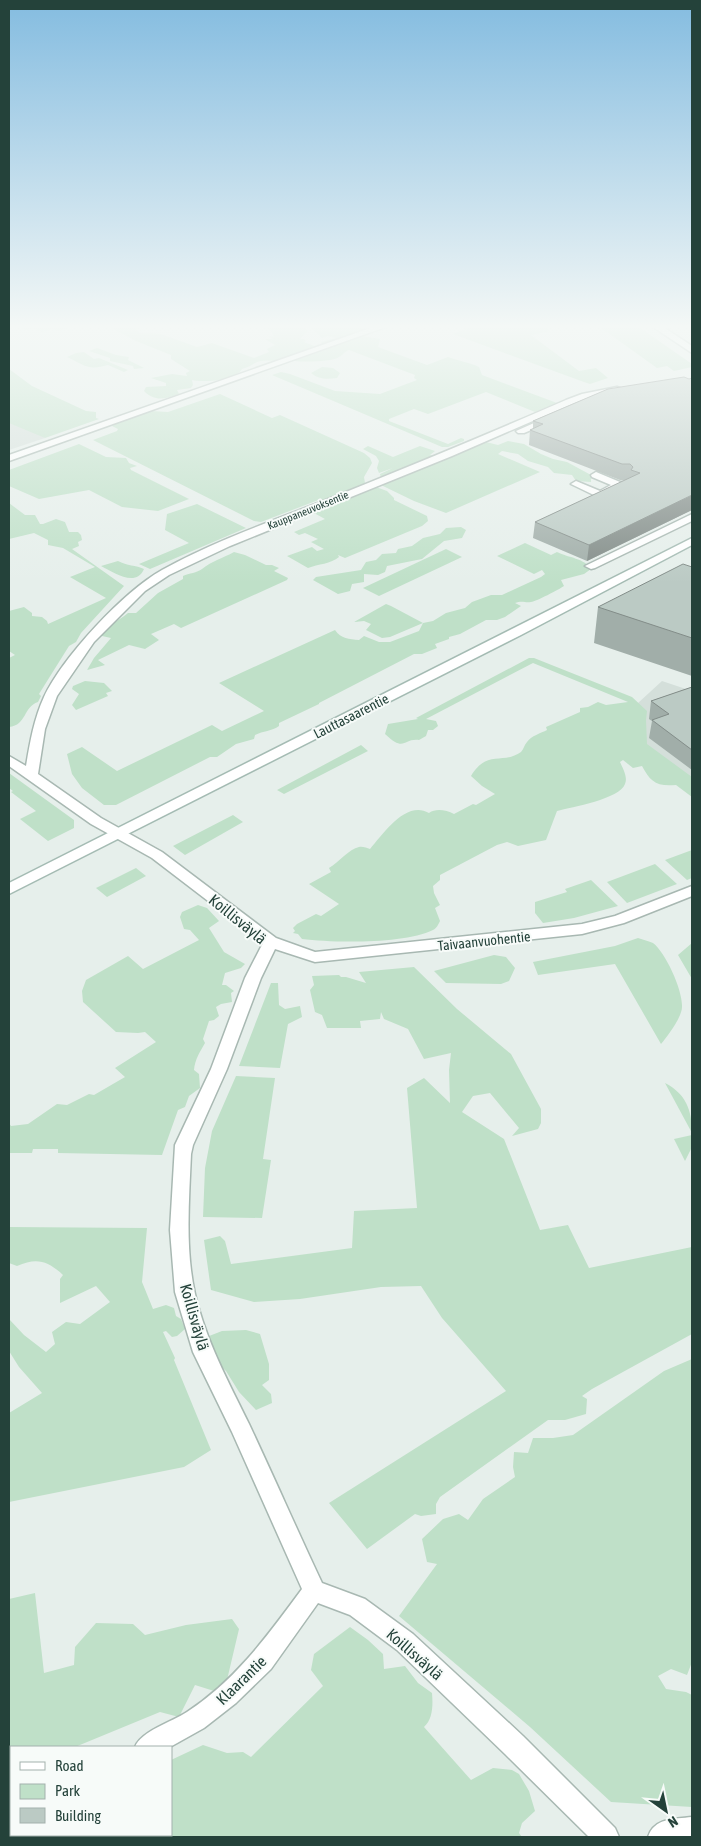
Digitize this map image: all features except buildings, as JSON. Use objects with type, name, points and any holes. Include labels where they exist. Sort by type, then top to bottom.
[{"type":"street","points":[[9,458],[142,411]]},
{"type":"street","name":"Kauppaneuvoksentie","points":[[31,776],[39,729],[51,696],[90,639],[141,589],[226,544],[437,459],[548,411]]},
{"type":"street","name":"Kauppaneuvoksentie","points":[[521,431],[570,411]]},
{"type":"street","points":[[576,484],[600,495],[622,484],[596,475]]},
{"type":"street","points":[[591,566],[692,517]]},
{"type":"street","name":"Lauttasaarentie","points":[[9,889],[517,632],[692,541]]},
{"type":"street","name":"Koillisväylä","points":[[9,760],[96,821],[158,855],[271,942],[253,978],[218,1069],[184,1145],[179,1230],[185,1292],[204,1352],[314,1591],[357,1607],[405,1642],[514,1745],[606,1837]]},
{"type":"street","name":"Taivaanvuohentie","points":[[271,942],[315,957],[538,935],[604,924],[692,891]]},
{"type":"street","name":"Klaarantie","points":[[149,1746],[196,1720],[228,1695],[263,1661],[314,1591]]},
{"type":"street","points":[[660,1837],[663,1834],[692,1829]]},
{"type":"shaded area","points":[[9,420],[37,433],[45,438],[9,450]]},
{"type":"shaded area","points":[[662,681],[692,691],[692,792],[614,725]]},
{"type":"green space","points":[[9,411],[87,411],[96,412],[96,418],[99,419],[45,438],[9,423]]},
{"type":"green space","points":[[257,411],[272,418],[280,415],[364,453],[370,458],[372,463],[364,477],[365,483],[387,491],[394,500],[427,516],[428,521],[422,526],[345,558],[338,555],[339,557],[332,561],[308,568],[287,556],[312,547],[317,551],[324,549],[311,542],[318,539],[305,533],[299,535],[294,532],[325,519],[314,513],[312,505],[321,499],[261,522],[254,521],[93,440],[117,431],[118,429],[112,426],[122,420],[145,412]]},
{"type":"green space","points":[[357,411],[409,411],[389,419],[389,421],[448,444],[461,438],[464,439],[464,441],[448,447],[442,447]]},
{"type":"green space","points":[[420,411],[436,411],[428,414]]},
{"type":"green space","points":[[474,439],[498,445],[508,441],[524,444],[541,454],[567,462],[591,475],[591,482],[576,481],[572,475],[554,473],[548,467],[528,461],[518,454],[502,451],[498,454],[540,472],[446,513],[414,501],[383,486],[380,474],[393,468],[379,473],[377,468],[379,461],[376,456],[363,449],[368,446],[393,457],[420,446],[435,451],[430,455],[435,456]]},
{"type":"green space","points":[[79,444],[106,457],[126,458],[129,463],[137,466],[130,468],[131,470],[189,499],[158,511],[122,507],[89,490],[39,499],[9,486],[9,470]]},
{"type":"green space","points":[[9,503],[25,515],[35,515],[40,524],[56,519],[65,522],[69,532],[78,532],[81,535],[82,540],[78,542],[79,546],[72,549],[124,586],[81,633],[76,642],[69,646],[39,694],[41,696],[38,702],[33,704],[19,723],[9,727],[9,658],[15,655],[9,651],[9,611],[24,607],[32,613],[32,616],[42,617],[48,624],[106,598],[70,577],[95,567],[63,548],[48,545],[48,540],[34,533],[9,539]]},
{"type":"green space","points":[[197,504],[246,528],[150,569],[139,564],[189,543],[165,530],[167,514]]},
{"type":"green space","points":[[461,527],[466,530],[462,538],[444,541],[422,559],[387,566],[385,572],[378,575],[364,574],[364,582],[352,584],[350,591],[338,594],[313,580],[316,577],[361,570],[366,562],[376,560],[382,554],[396,553],[398,549],[412,546],[423,538],[440,534],[446,528]]},
{"type":"green space","points":[[525,543],[551,555],[557,552],[580,560],[591,569],[584,574],[561,580],[564,586],[538,600],[515,603],[521,606],[505,617],[497,620],[486,620],[460,634],[449,637],[449,639],[435,644],[437,648],[422,654],[414,654],[279,723],[279,726],[276,728],[255,735],[254,739],[236,744],[217,757],[210,757],[116,805],[104,805],[82,788],[72,774],[67,754],[82,747],[117,771],[212,725],[222,731],[264,711],[219,683],[335,630],[343,637],[349,639],[359,640],[364,636],[379,642],[390,642],[419,631],[423,623],[433,621],[446,613],[465,608],[472,602],[491,595],[502,595],[541,577],[545,574],[542,570],[534,574],[497,556]]},
{"type":"green space","points":[[446,549],[462,557],[379,596],[363,588]]},
{"type":"green space","points":[[234,552],[266,565],[279,568],[274,571],[288,578],[287,580],[181,628],[174,624],[151,634],[159,640],[145,649],[129,645],[98,660],[105,665],[87,670],[94,658],[111,638],[102,636],[97,632],[128,613],[136,613],[158,593],[183,579],[183,576],[200,570]]},
{"type":"green space","points":[[118,561],[144,569],[140,575],[130,578],[118,575],[101,566]]},
{"type":"green space","points":[[386,604],[423,623],[390,637],[382,638],[366,630],[371,624],[364,621],[354,622]]},
{"type":"green space","points":[[529,658],[534,658],[632,697],[647,711],[647,744],[692,777],[692,797],[676,785],[663,785],[654,782],[642,766],[633,768],[623,760],[620,762],[626,781],[621,789],[595,802],[557,811],[546,840],[518,846],[507,842],[497,845],[440,875],[440,880],[433,886],[440,905],[435,908],[440,921],[433,930],[421,935],[405,938],[369,941],[302,939],[298,934],[293,933],[295,931],[293,928],[297,924],[316,914],[321,916],[339,904],[309,884],[331,872],[329,868],[355,848],[364,847],[370,849],[389,827],[404,814],[420,810],[429,813],[441,810],[454,814],[473,804],[476,805],[495,794],[471,776],[483,763],[489,760],[514,756],[521,752],[531,738],[547,730],[546,727],[580,712],[580,708],[588,707],[598,702],[606,705],[628,702],[533,663],[426,719],[436,721],[438,726],[433,730],[428,730],[426,736],[419,740],[400,744],[385,734],[388,724],[418,719],[416,718]]},
{"type":"green space","points":[[85,681],[104,683],[112,691],[106,693],[108,696],[76,710],[72,705],[79,694],[72,689],[73,686]]},
{"type":"green space","points":[[361,745],[368,751],[284,794],[277,790]]},
{"type":"green space","points":[[9,773],[74,820],[74,828],[48,841],[20,819],[36,811],[11,792],[13,791],[9,788]]},
{"type":"green space","points":[[233,815],[243,822],[185,855],[173,846]]},
{"type":"green space","points":[[692,850],[692,878],[687,880],[665,860]]},
{"type":"green space","points":[[655,864],[677,884],[627,903],[607,882]]},
{"type":"green space","points":[[136,868],[146,876],[107,897],[96,888]]},
{"type":"green space","points":[[591,880],[618,906],[574,918],[543,923],[535,913],[535,902],[567,892],[565,889]]},
{"type":"green space","points":[[198,905],[207,908],[219,921],[209,928],[224,952],[245,964],[241,968],[225,973],[222,985],[226,985],[234,991],[231,993],[232,1002],[216,1007],[219,1016],[209,1021],[203,1039],[205,1043],[194,1070],[199,1074],[200,1088],[189,1096],[185,1107],[178,1110],[162,1155],[58,1153],[58,1149],[33,1149],[32,1153],[9,1153],[9,1123],[11,1126],[28,1124],[57,1104],[67,1105],[89,1094],[94,1095],[125,1077],[115,1068],[156,1042],[145,1032],[116,1032],[83,1002],[82,991],[86,980],[128,956],[143,969],[199,940],[190,930],[184,929],[180,917],[182,912]]},
{"type":"green space","points":[[638,938],[653,943],[663,955],[677,982],[682,1000],[680,1016],[661,1044],[615,964],[538,975],[533,962],[615,946]]},
{"type":"green space","points":[[692,943],[692,979],[678,955]]},
{"type":"green space","points":[[494,955],[506,957],[515,968],[509,981],[501,984],[446,983],[434,971]]},
{"type":"green space","points":[[414,967],[457,1009],[511,1054],[541,1109],[541,1123],[538,1129],[512,1136],[519,1128],[490,1093],[473,1096],[462,1112],[504,1139],[540,1230],[568,1225],[589,1268],[692,1247],[692,1334],[592,1389],[582,1396],[587,1399],[586,1414],[565,1420],[548,1420],[440,1497],[436,1504],[436,1514],[421,1516],[415,1514],[367,1549],[329,1503],[506,1391],[442,1318],[421,1286],[381,1287],[300,1299],[254,1302],[211,1290],[204,1240],[220,1236],[225,1241],[231,1264],[352,1248],[354,1211],[417,1208],[407,1088],[424,1078],[450,1103],[449,1070],[451,1053],[424,1059],[408,1029],[384,1019],[381,1012],[380,1019],[360,1021],[361,1028],[327,1028],[322,1015],[315,1012],[310,990],[314,985],[312,976],[339,975],[366,983],[359,972]]},
{"type":"green space","points":[[271,983],[278,983],[279,1005],[285,1009],[300,1006],[302,1017],[288,1024],[280,1068],[239,1066]]},
{"type":"green space","points":[[236,1076],[275,1078],[263,1159],[271,1160],[262,1218],[203,1217],[205,1168],[212,1131]]},
{"type":"green space","points":[[665,1083],[683,1098],[691,1117],[692,1133]]},
{"type":"green space","points":[[692,1135],[692,1147],[685,1161],[674,1139]]},
{"type":"green space","points":[[9,1227],[147,1228],[142,1282],[153,1309],[166,1305],[174,1308],[176,1316],[181,1319],[185,1329],[177,1336],[172,1337],[166,1331],[163,1332],[211,1450],[184,1467],[9,1502],[9,1413],[42,1393],[19,1367],[9,1351],[9,1319],[24,1335],[46,1352],[55,1344],[52,1332],[66,1322],[80,1324],[110,1302],[96,1286],[60,1303],[60,1279],[63,1275],[58,1270],[36,1261],[17,1266],[9,1263]]},
{"type":"green space","points":[[246,1330],[260,1334],[269,1364],[269,1380],[262,1385],[271,1394],[272,1403],[256,1410],[239,1392],[226,1371],[212,1358],[204,1338],[222,1331]]},
{"type":"green space","points":[[692,1359],[692,1662],[687,1675],[671,1669],[658,1676],[666,1689],[686,1692],[692,1695],[692,1807],[611,1802],[530,1727],[399,1616],[437,1564],[427,1562],[422,1539],[443,1519],[459,1514],[468,1520],[483,1499],[515,1477],[513,1467],[514,1452],[528,1453],[533,1438],[573,1435],[664,1371]]},
{"type":"green space","points":[[35,1593],[44,1673],[74,1665],[75,1647],[96,1623],[133,1624],[145,1635],[186,1625],[232,1619],[239,1629],[227,1680],[214,1691],[195,1685],[179,1717],[160,1712],[77,1746],[10,1746],[9,1775],[9,1599]]},
{"type":"green space","points":[[350,1627],[383,1654],[384,1669],[405,1666],[418,1683],[432,1693],[431,1716],[424,1727],[471,1780],[493,1768],[512,1770],[519,1774],[529,1791],[535,1811],[522,1823],[519,1833],[522,1837],[33,1837],[172,1836],[172,1760],[203,1745],[227,1753],[243,1752],[251,1757],[323,1686],[311,1670],[314,1654]]}]
